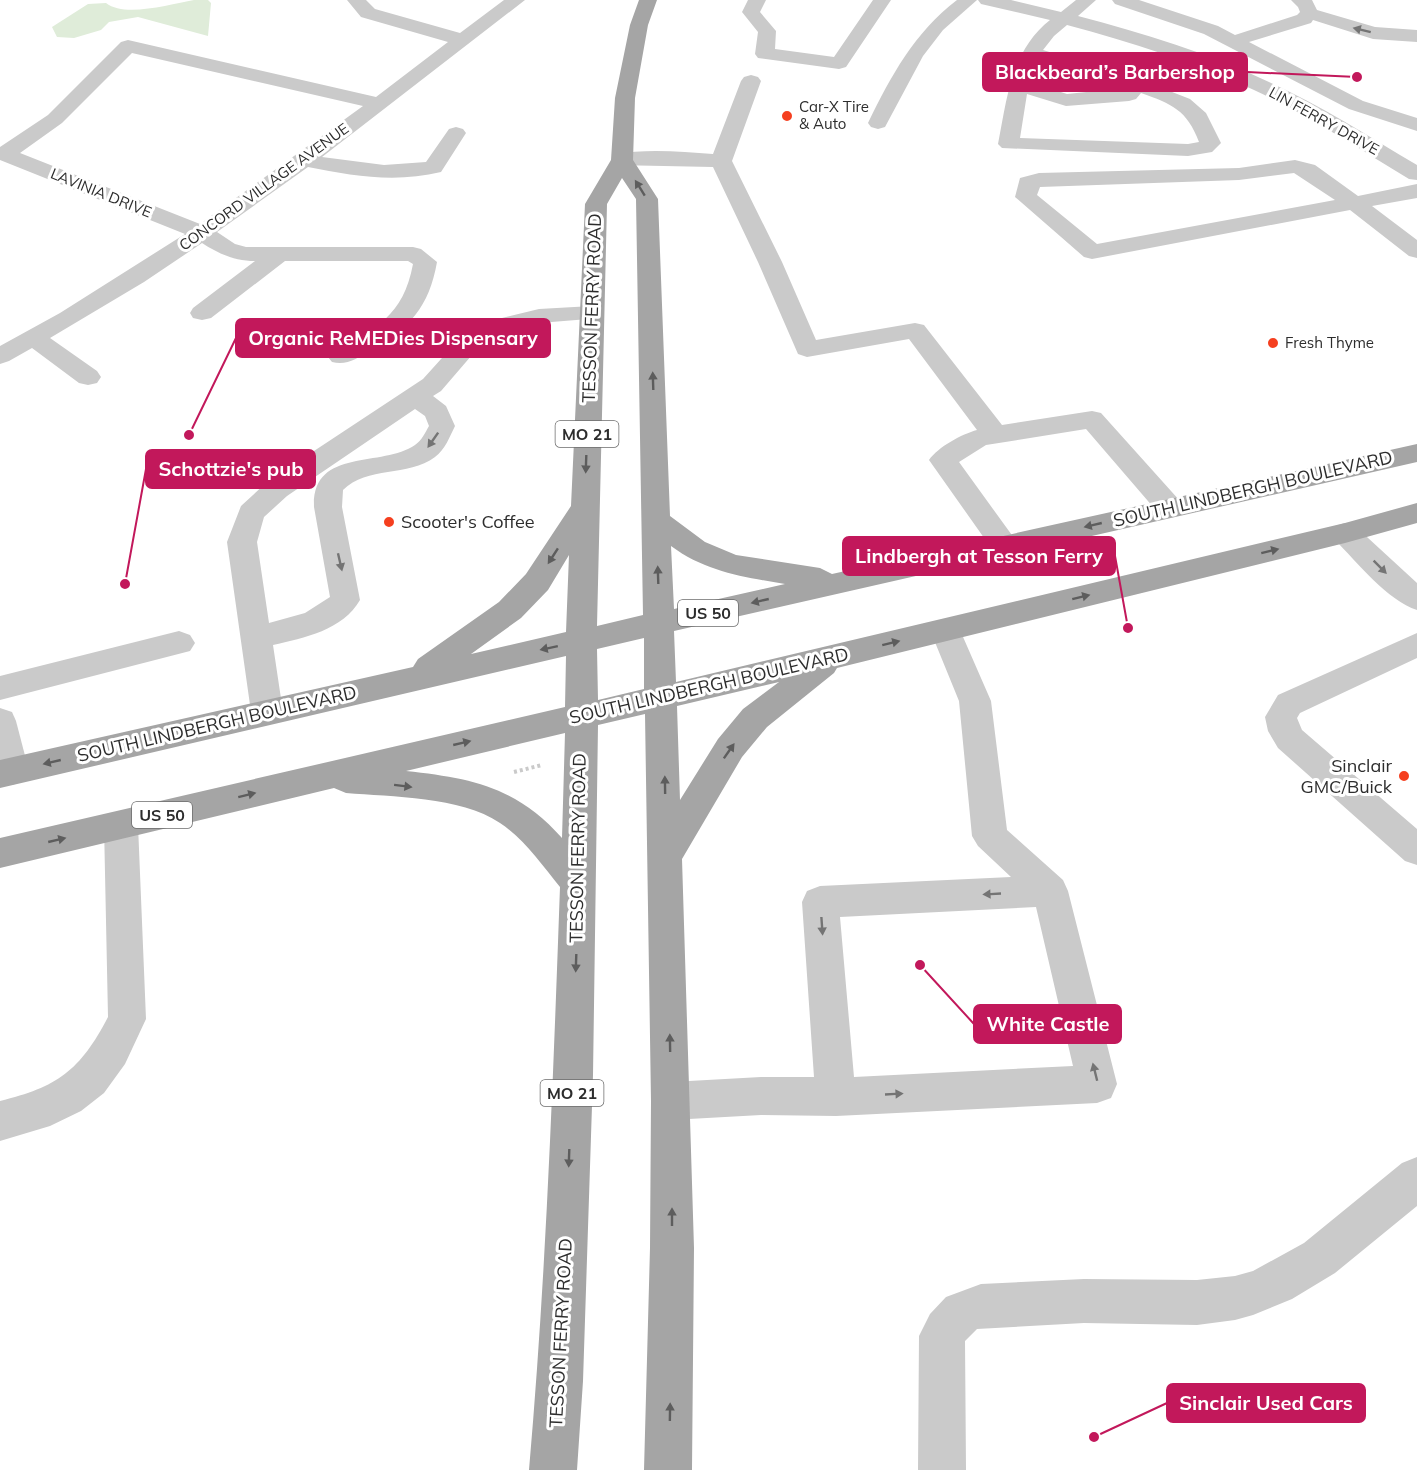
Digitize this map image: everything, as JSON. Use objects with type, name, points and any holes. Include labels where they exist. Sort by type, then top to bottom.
[{"type":"main road","name":"TESSON FERRY ROAD","points":[[553,1470],[566,1249],[578,883],[585,507],[596,204],[622,160],[626,98],[632,59],[648,0]]},
{"type":"main road","points":[[622,160],[647,199],[671,1101],[672,1248],[668,1470]]},
{"type":"main road","name":"SOUTH LINDBERGH BOULEVARD","points":[[6,773],[582,640],[1417,453]]},
{"type":"main road","points":[[412,679],[510,610],[537,582],[585,507]]},
{"type":"main road","name":"SOUTH LINDBERGH BOULEVARD","points":[[0,853],[834,657],[1345,533],[1417,513]]},
{"type":"main road","points":[[657,521],[695,549],[731,565],[843,582]]},
{"type":"main road","points":[[666,855],[730,748],[755,718],[834,657]]},
{"type":"main road","points":[[324,776],[431,789],[475,797],[510,811],[542,839],[578,883]]},
{"type":"street","points":[[356,0],[368,13],[462,40]]},
{"type":"street","name":"CONCORD VILLAGE AVENUE","points":[[0,356],[114,292],[203,233],[516,0]]},
{"type":"street","points":[[758,0],[751,12],[767,31],[765,54],[839,63],[882,0]]},
{"type":"street","points":[[878,123],[905,66],[927,35],[968,0]]},
{"type":"street","name":"LIN FERRY DRIVE","points":[[987,0],[1065,18],[1179,53],[1259,85],[1341,129],[1417,174]]},
{"type":"street","points":[[1031,52],[1137,85],[1191,106],[1200,117],[1210,143],[1205,148],[1188,150],[1009,144],[1019,85],[1031,52],[1047,32],[1087,0]]},
{"type":"street","points":[[1121,0],[1212,30],[1356,105],[1417,125]]},
{"type":"street","points":[[1234,40],[1304,19],[1305,7],[1373,33],[1417,36]]},
{"type":"street","points":[[1179,53],[1212,30]]},
{"type":"street","points":[[2,154],[55,119],[128,46],[377,103]]},
{"type":"street","points":[[751,81],[721,161],[770,262],[807,349],[915,330],[995,435]]},
{"type":"street","points":[[1019,85],[1066,100],[1129,95],[1137,85]]},
{"type":"street","points":[[1341,129],[1417,107]]},
{"type":"street","points":[[303,159],[351,169],[415,171],[433,167],[456,133]]},
{"type":"street","name":"LAVINIA DRIVE","points":[[2,154],[203,233],[227,249],[245,254],[413,254],[425,262],[423,281],[414,304],[400,320],[341,357]]},
{"type":"street","points":[[622,160],[667,158],[721,161]]},
{"type":"street","points":[[1417,191],[1354,203],[1092,252],[1026,197],[1028,183],[1039,180],[1239,174],[1295,166],[1307,170],[1354,203],[1417,251]]},
{"type":"street","points":[[202,313],[279,254]]},
{"type":"street","points":[[267,712],[242,542],[250,513],[277,489],[432,385],[470,342],[502,325],[539,315],[592,313]]},
{"type":"street","points":[[34,338],[88,377]]},
{"type":"street","points":[[256,638],[321,619],[337,610],[345,600],[344,576],[326,503],[328,489],[338,479],[360,469],[387,464],[424,452],[436,439],[442,426],[437,412],[415,396]]},
{"type":"street","points":[[1004,545],[943,460],[978,438],[1092,419],[1170,508]]},
{"type":"street","points":[[1345,533],[1389,576],[1417,598]]},
{"type":"street","points":[[671,1101],[761,1096],[836,1097],[1097,1084],[1050,891],[990,837],[975,701],[945,630]]},
{"type":"street","points":[[0,688],[180,643]]},
{"type":"street","points":[[1417,645],[1289,704],[1281,717],[1284,731],[1290,739],[1417,850]]},
{"type":"street","points":[[0,722],[6,773]]},
{"type":"street","points":[[0,1121],[36,1112],[67,1097],[90,1080],[111,1052],[127,1019],[120,825]]},
{"type":"street","points":[[836,1097],[820,902],[1050,891]]},
{"type":"street","points":[[942,1470],[942,1336],[953,1318],[964,1310],[981,1306],[1096,1301],[1221,1302],[1254,1293],[1302,1269],[1358,1227],[1417,1178]]},
{"type":"path","points":[[503,774],[551,763]]},
{"type":"green space","points":[[194,0],[208,0],[211,3],[208,36],[138,17],[109,22],[101,30],[74,38],[57,37],[52,27],[88,4],[106,3],[114,7],[136,10]]},
{"type":"place","name":"Blackbeard’s Barbershop","points":[[1357,77]]},
{"type":"place","name":"Car-X Tire & Auto","points":[[787,116]]},
{"type":"place","name":"Fresh Thyme","points":[[1273,343]]},
{"type":"place","name":"Organic ReMEDies Dispensary","points":[[189,435]]},
{"type":"place","name":"Scooter's Coffee","points":[[389,522]]},
{"type":"place","name":"Schottzie's pub","points":[[125,584]]},
{"type":"place","name":"Lindbergh at Tesson Ferry","points":[[1128,628]]},
{"type":"place","name":"Sinclair GMC/Buick","points":[[1404,776]]},
{"type":"place","name":"White Castle","points":[[920,965]]},
{"type":"place","name":"Sinclair Used Cars","points":[[1094,1437]]}]
